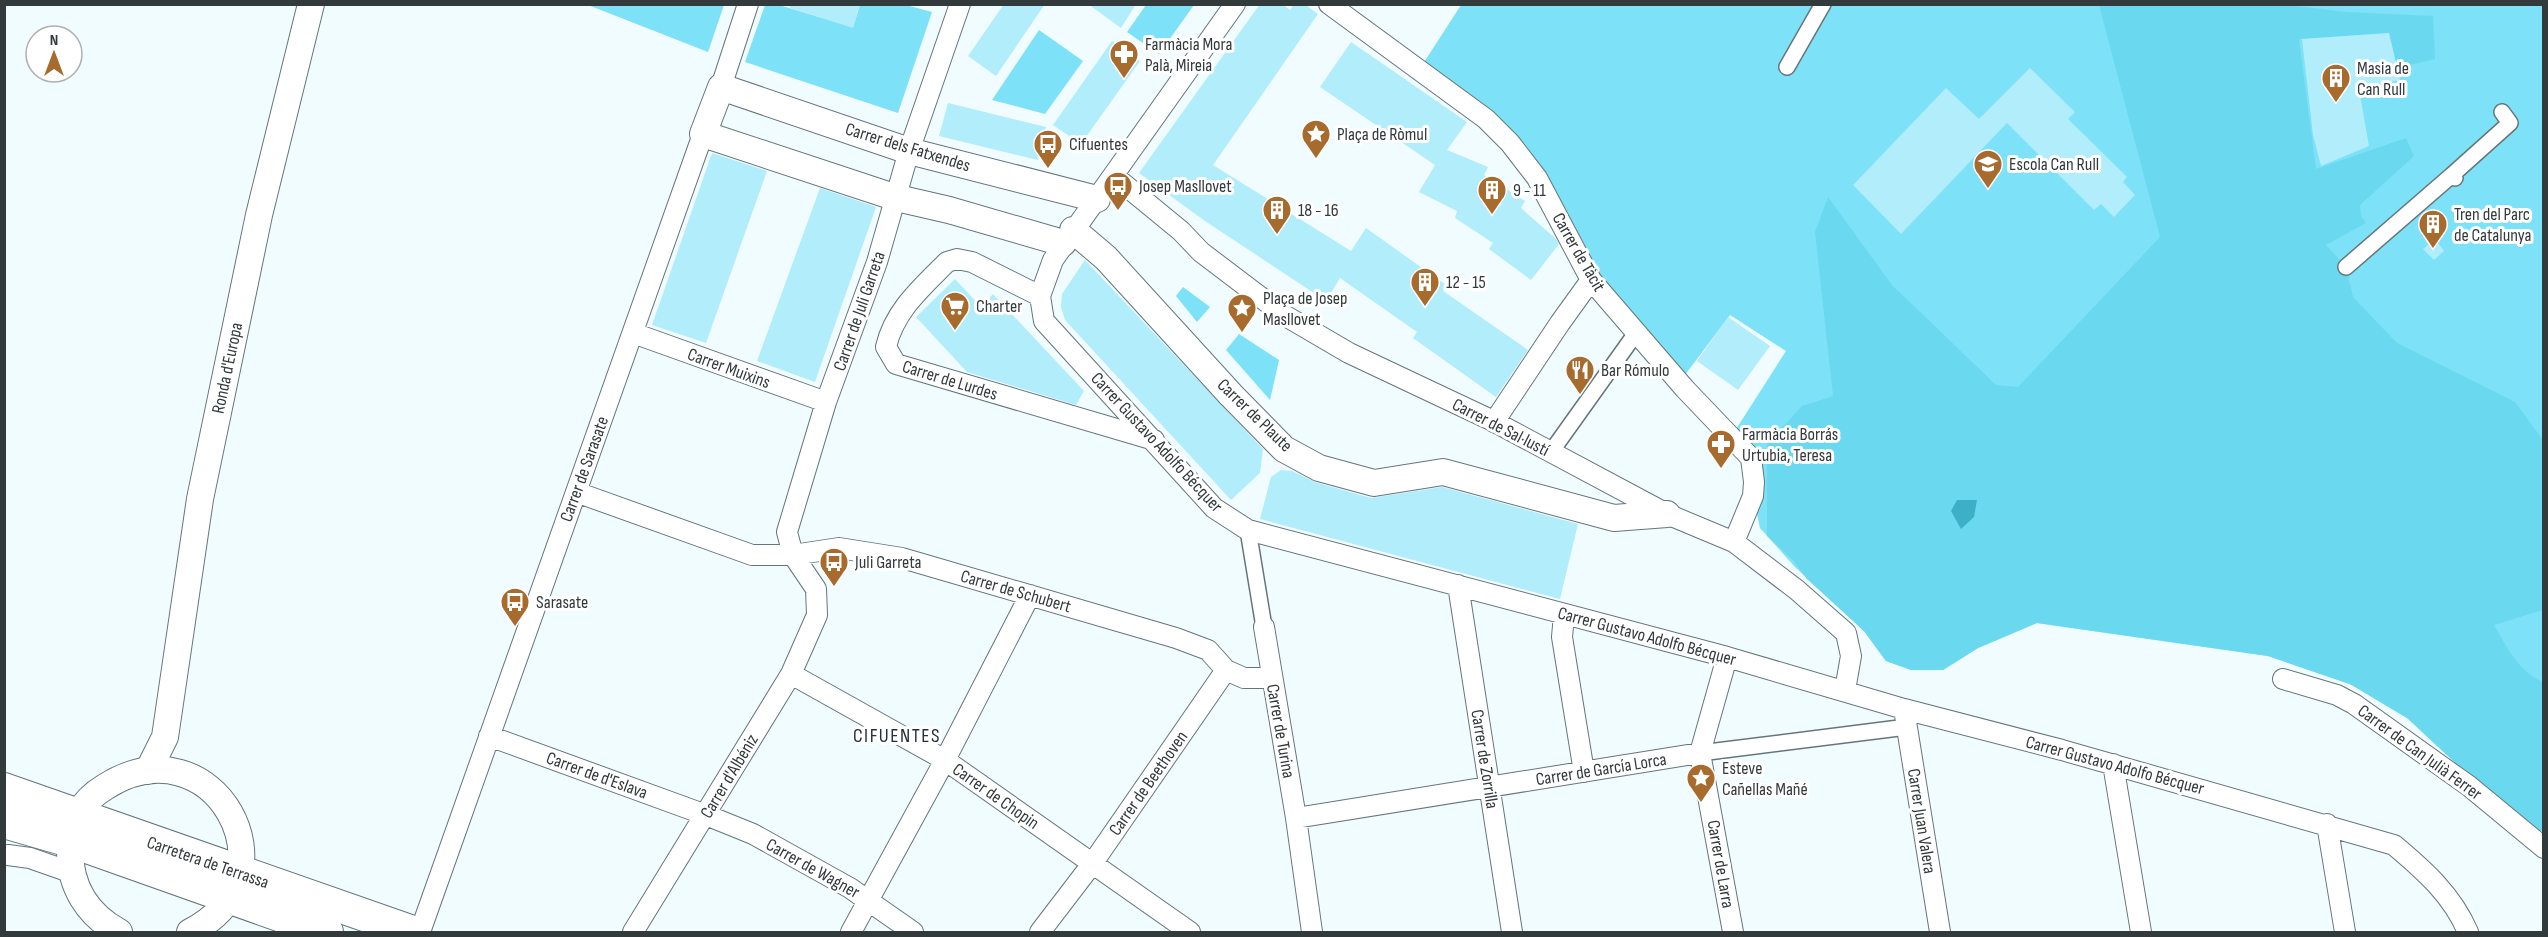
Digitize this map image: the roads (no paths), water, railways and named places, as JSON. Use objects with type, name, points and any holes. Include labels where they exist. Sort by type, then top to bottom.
[{"type":"main road","name":"Carretera de Terrassa","points":[[4,789],[74,828],[235,885],[413,933]]},
{"type":"main road","points":[[15,825],[74,828]]},
{"type":"main road","name":"Carretera de Terrassa","points":[[235,885],[327,933]]},
{"type":"street","name":"Ronda d'Europa","points":[[148,771],[165,737],[202,488],[259,215],[311,4]]},
{"type":"street","name":"Carrer de Sarasate","points":[[420,933],[721,87],[748,4]]},
{"type":"street","name":"Carrer de Juli Garreta","points":[[817,615],[816,589],[793,555],[787,532],[826,402],[877,262],[909,151],[960,4]]},
{"type":"street","points":[[1040,301],[1053,260],[1068,237],[1114,176],[1235,4]]},
{"type":"street","name":"Carrer de Tàcit","points":[[1329,4],[1486,119],[1510,143],[1537,178],[1591,280],[1636,333],[1751,458],[1753,496],[1734,542]]},
{"type":"street","points":[[1787,67],[1823,4]]},
{"type":"street","name":"Carrer dels Fatxendes","points":[[721,87],[909,151],[1097,199]]},
{"type":"street","points":[[2346,267],[2454,176],[2510,123],[2502,112]]},
{"type":"street","points":[[704,134],[897,198],[1068,237]]},
{"type":"street","name":"Carrer de Sal·lustí","points":[[1114,176],[1181,231],[1202,252],[1284,315],[1349,353],[1494,422],[1667,514],[1734,542],[1797,590],[1846,633],[1851,656],[1845,690]]},
{"type":"street","name":"Carrer de Plaute","points":[[1068,237],[1106,258],[1284,448],[1318,468],[1374,483],[1443,472],[1614,518],[1667,514]]},
{"type":"street","name":"Carrer de Lurdes","points":[[1040,301],[972,262],[957,259],[947,262],[899,314],[891,327],[886,347],[896,364],[1154,440]]},
{"type":"street","points":[[1494,422],[1591,280]]},
{"type":"street","name":"Carrer Gustavo Adolfo Bécquer","points":[[1040,301],[1044,321],[1214,508],[1248,530],[1845,690],[1906,718],[2113,764],[2394,844],[2421,867],[2458,908],[2468,933]]},
{"type":"street","name":"Carrer Muixins","points":[[633,333],[826,402]]},
{"type":"street","points":[[1551,452],[1636,333]]},
{"type":"street","name":"Carrer de Schubert","points":[[576,492],[752,555],[793,555],[839,548],[902,558],[1208,650],[1226,670]]},
{"type":"street","name":"Carrer de Turina","points":[[1248,530],[1296,818],[1307,930]]},
{"type":"street","name":"Carrer de Zorrilla","points":[[1458,585],[1512,933]]},
{"type":"street","points":[[851,933],[945,760],[1030,595]]},
{"type":"street","name":"Carrer d'Albéniz","points":[[633,933],[791,674],[817,615]]},
{"type":"street","points":[[1564,615],[1562,637],[1584,772]]},
{"type":"street","name":"Carrer de Larra","points":[[1727,657],[1700,753],[1733,933]]},
{"type":"street","points":[[1226,670],[1244,678],[1272,678]]},
{"type":"street","name":"Carrer de Beethoven","points":[[1040,933],[1092,864],[1226,670]]},
{"type":"street","name":"Carrer de Chopin","points":[[791,674],[945,760],[1190,933]]},
{"type":"street","name":"Carrer de Can Julià Ferrer","points":[[2283,679],[2337,695],[2354,704],[2469,786],[2544,848]]},
{"type":"street","name":"Carrer de García Lorca","points":[[1296,818],[1906,718]]},
{"type":"street","name":"Carrer Juan Valera","points":[[1906,718],[1940,933]]},
{"type":"street","name":"Carrer de d'Eslava","points":[[489,736],[706,814]]},
{"type":"street","points":[[165,737],[180,771]]},
{"type":"street","points":[[2113,764],[2141,933]]},
{"type":"street","points":[[15,825],[6,856],[30,858],[74,828],[112,782],[124,776],[148,771],[180,771],[201,782],[227,807],[236,824],[240,841],[235,885],[221,911],[207,924],[190,933]]},
{"type":"street","name":"Carrer de Wagner","points":[[706,814],[753,834],[869,900],[913,933]]},
{"type":"street","points":[[2335,826],[2345,933]]},
{"type":"street","points":[[74,828],[82,897],[114,931]]},
{"type":"place","name":"Farmàcia Mora Palà, Mireia","points":[[1124,80]]},
{"type":"place","name":"Masia de Can Rull","points":[[2336,104]]},
{"type":"place","name":"Plaça de Ròmul","points":[[1316,160]]},
{"type":"place","name":"Cifuentes","points":[[1048,170]]},
{"type":"place","name":"Escola Can Rull","points":[[1988,190]]},
{"type":"place","name":"Josep Masllovet","points":[[1118,212]]},
{"type":"place","name":"9 - 11","points":[[1492,216]]},
{"type":"place","name":"18 - 16","points":[[1277,236]]},
{"type":"place","name":"Tren del Parc de Catalunya","points":[[2433,250]]},
{"type":"place","name":"12 - 15","points":[[1425,308]]},
{"type":"place","name":"Charter","points":[[955,332]]},
{"type":"place","name":"Plaça de Josep Masllovet","points":[[1242,334]]},
{"type":"place","name":"Bar Rómulo","points":[[1580,396]]},
{"type":"place","name":"Farmàcia Borrás Urtubia, Teresa","points":[[1721,470]]},
{"type":"place","name":"Juli Garreta","points":[[834,588]]},
{"type":"place","name":"Sarasate","points":[[515,628]]},
{"type":"place","name":"Esteve Cañellas Mañé","points":[[1701,804]]},
{"type":"district","name":"CIFUENTES","points":[[897,735]]}]
